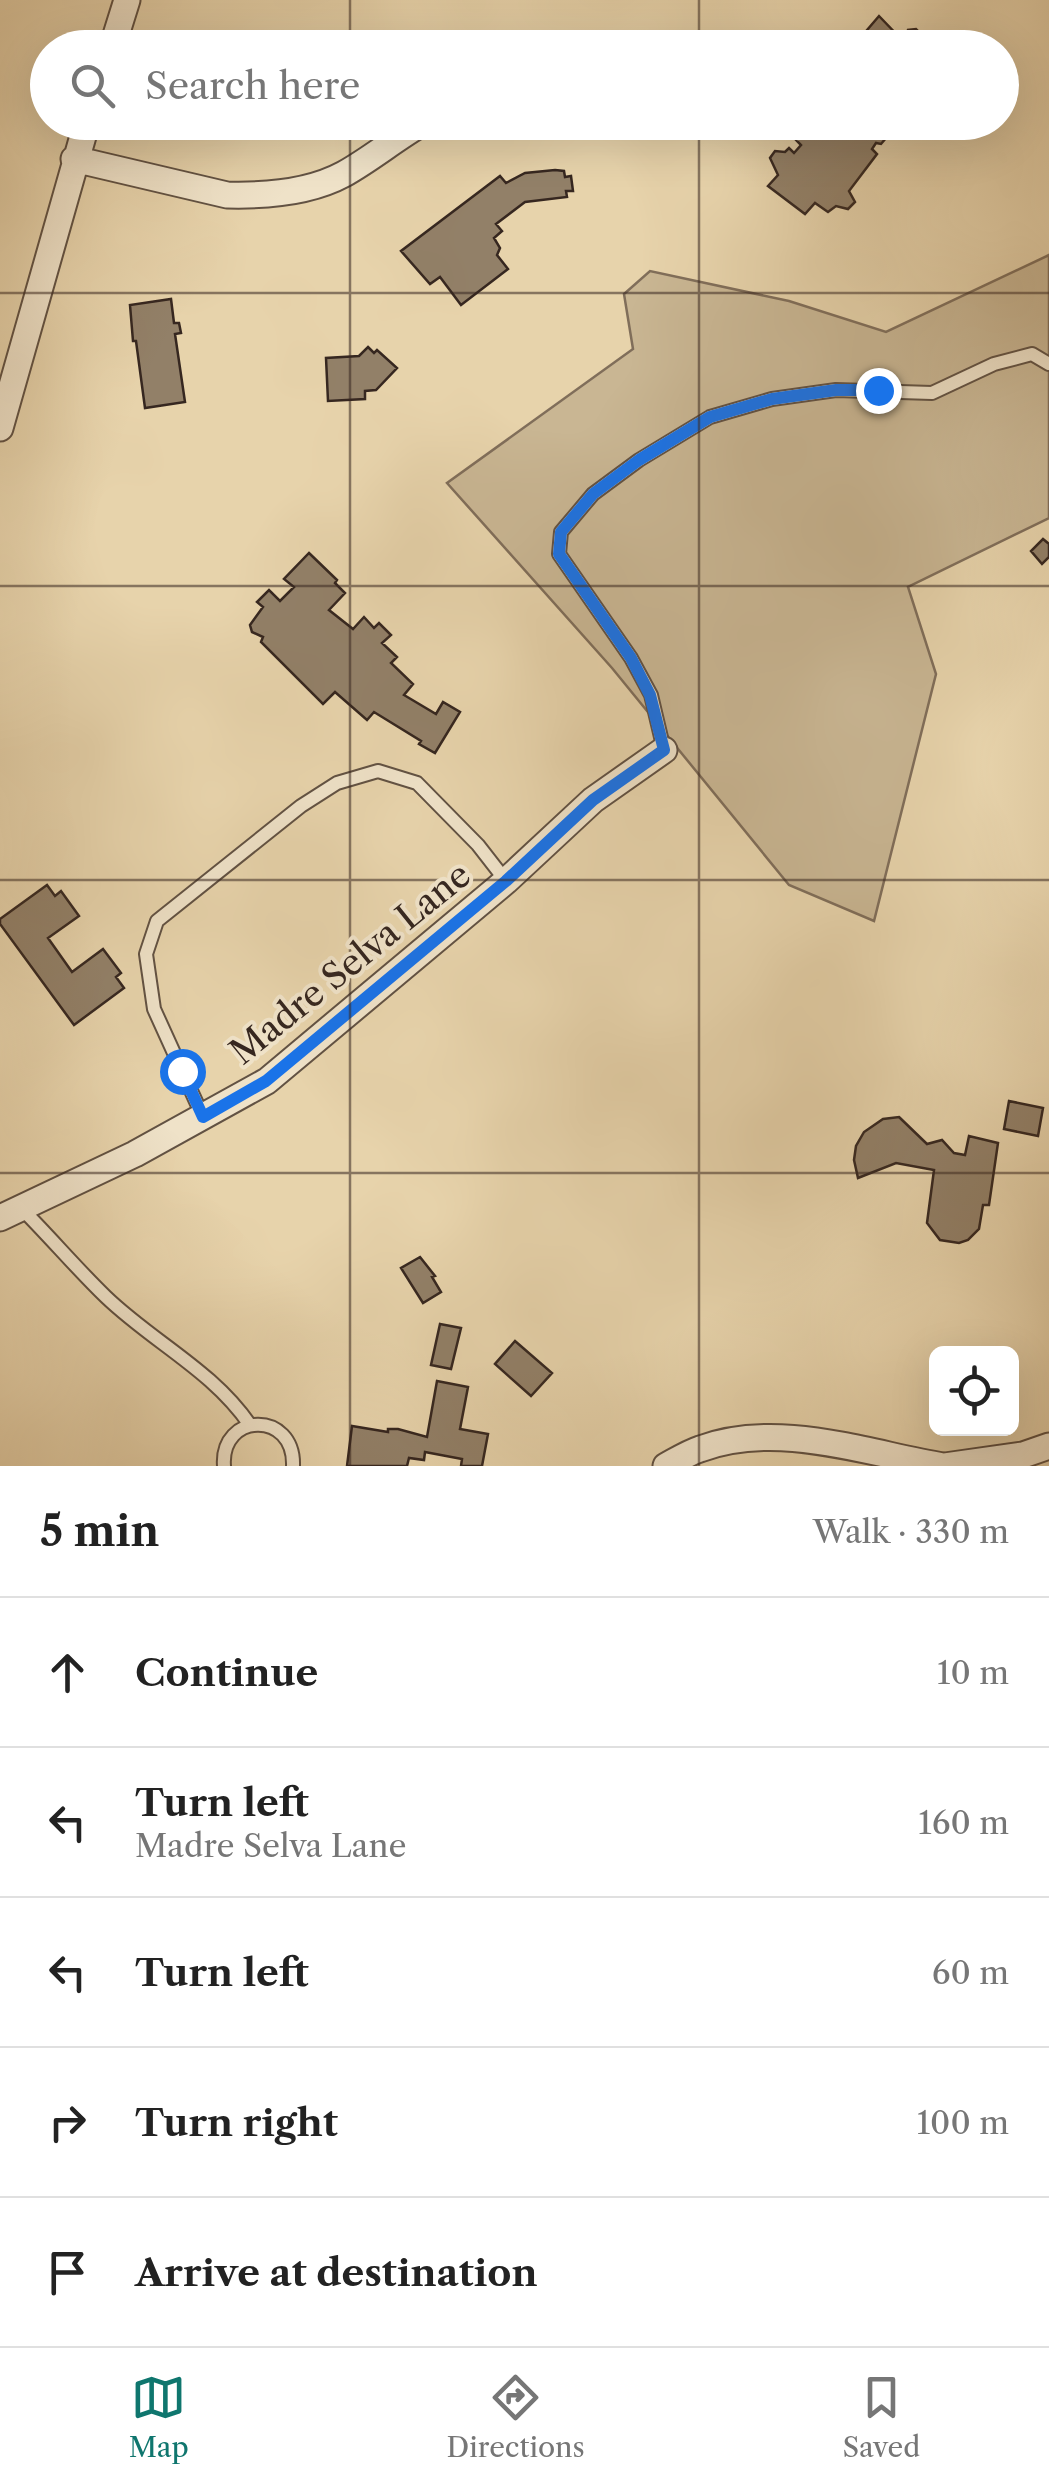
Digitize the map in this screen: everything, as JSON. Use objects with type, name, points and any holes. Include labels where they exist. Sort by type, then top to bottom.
[{"type":"street","points":[[118,30],[127,0]]},
{"type":"street","points":[[0,428],[81,140]]},
{"type":"street","points":[[74,159],[227,196],[252,196],[296,190],[341,176],[396,140]]},
{"type":"street","name":"Madre Selva Lane","points":[[11,1213],[135,1154],[266,1081],[506,881],[593,800],[664,750]]},
{"type":"street","points":[[666,1466],[701,1448],[750,1438],[813,1440],[944,1466],[1023,1455],[1049,1446]]},
{"type":"lane","points":[[664,750],[650,695],[631,658],[559,554],[561,532],[593,494],[639,460],[710,417],[772,399],[836,390],[932,393],[994,364],[1032,354],[1049,364]]},
{"type":"lane","points":[[203,1117],[154,1009],[146,954],[157,921],[302,806],[337,783],[378,771],[418,783],[478,845],[506,881]]},
{"type":"lane","points":[[11,1213],[107,1298],[210,1378],[250,1425]]},
{"type":"lane","points":[[224,1466],[228,1441],[250,1425],[276,1428],[287,1438],[293,1450],[293,1466]]},
{"type":"shaded area","points":[[1049,255],[1049,518],[908,587],[936,674],[874,921],[789,885],[612,668],[447,483],[633,349],[624,294],[650,271],[789,301],[886,332]]},
{"type":"building","points":[[879,16],[892,30],[867,30]]},
{"type":"building","points":[[796,140],[884,140],[876,143],[872,149],[877,154],[849,191],[855,202],[848,209],[836,206],[828,212],[815,203],[805,214],[768,186],[778,175],[770,158],[775,151],[785,152],[789,148],[794,153],[801,145]]},
{"type":"building","points":[[564,171],[565,177],[571,176],[573,191],[566,191],[567,197],[525,202],[496,224],[502,231],[494,238],[500,248],[497,255],[508,269],[461,305],[440,277],[430,284],[401,251],[500,176],[506,183],[525,173]]},
{"type":"building","points":[[171,299],[174,323],[179,323],[181,333],[175,334],[185,402],[145,408],[130,305]]},
{"type":"building","points":[[368,347],[397,368],[376,390],[365,391],[365,399],[328,401],[326,358],[359,356]]},
{"type":"building","points":[[1043,539],[1049,544],[1049,557],[1042,564],[1031,551]]},
{"type":"building","points":[[309,553],[345,593],[329,610],[353,629],[364,617],[374,628],[379,623],[391,635],[382,643],[397,657],[391,663],[413,684],[404,695],[436,714],[443,702],[460,712],[435,753],[374,712],[367,720],[335,692],[323,704],[261,642],[263,637],[252,632],[250,625],[263,607],[257,602],[269,590],[280,601],[294,587],[284,579]]},
{"type":"building","points":[[47,885],[55,896],[61,891],[79,916],[48,938],[72,972],[103,949],[121,973],[116,977],[124,988],[74,1025],[0,924],[0,919]]},
{"type":"building","points":[[1009,1101],[1043,1108],[1038,1136],[1004,1129]]},
{"type":"building","points":[[899,1117],[927,1144],[942,1140],[954,1153],[965,1155],[969,1136],[998,1143],[989,1205],[983,1205],[979,1229],[968,1240],[940,1240],[927,1223],[934,1170],[896,1163],[858,1178],[854,1160],[864,1132],[883,1119]]},
{"type":"building","points":[[420,1257],[435,1276],[432,1277],[441,1292],[423,1303],[401,1268]]},
{"type":"building","points":[[440,1324],[461,1328],[451,1369],[431,1365]]},
{"type":"building","points":[[515,1341],[552,1373],[531,1396],[495,1364]]},
{"type":"building","points":[[437,1381],[468,1387],[460,1429],[488,1434],[482,1466],[461,1466],[462,1459],[425,1452],[424,1460],[409,1458],[407,1466],[347,1466],[352,1426],[388,1432],[398,1429],[427,1437]]},
{"type":"route","points":[[182,1071],[203,1117],[266,1081],[506,881],[593,800],[664,750],[650,695],[631,658],[559,554],[561,532],[593,494],[639,460],[710,417],[772,399],[836,390],[878,390]]}]
